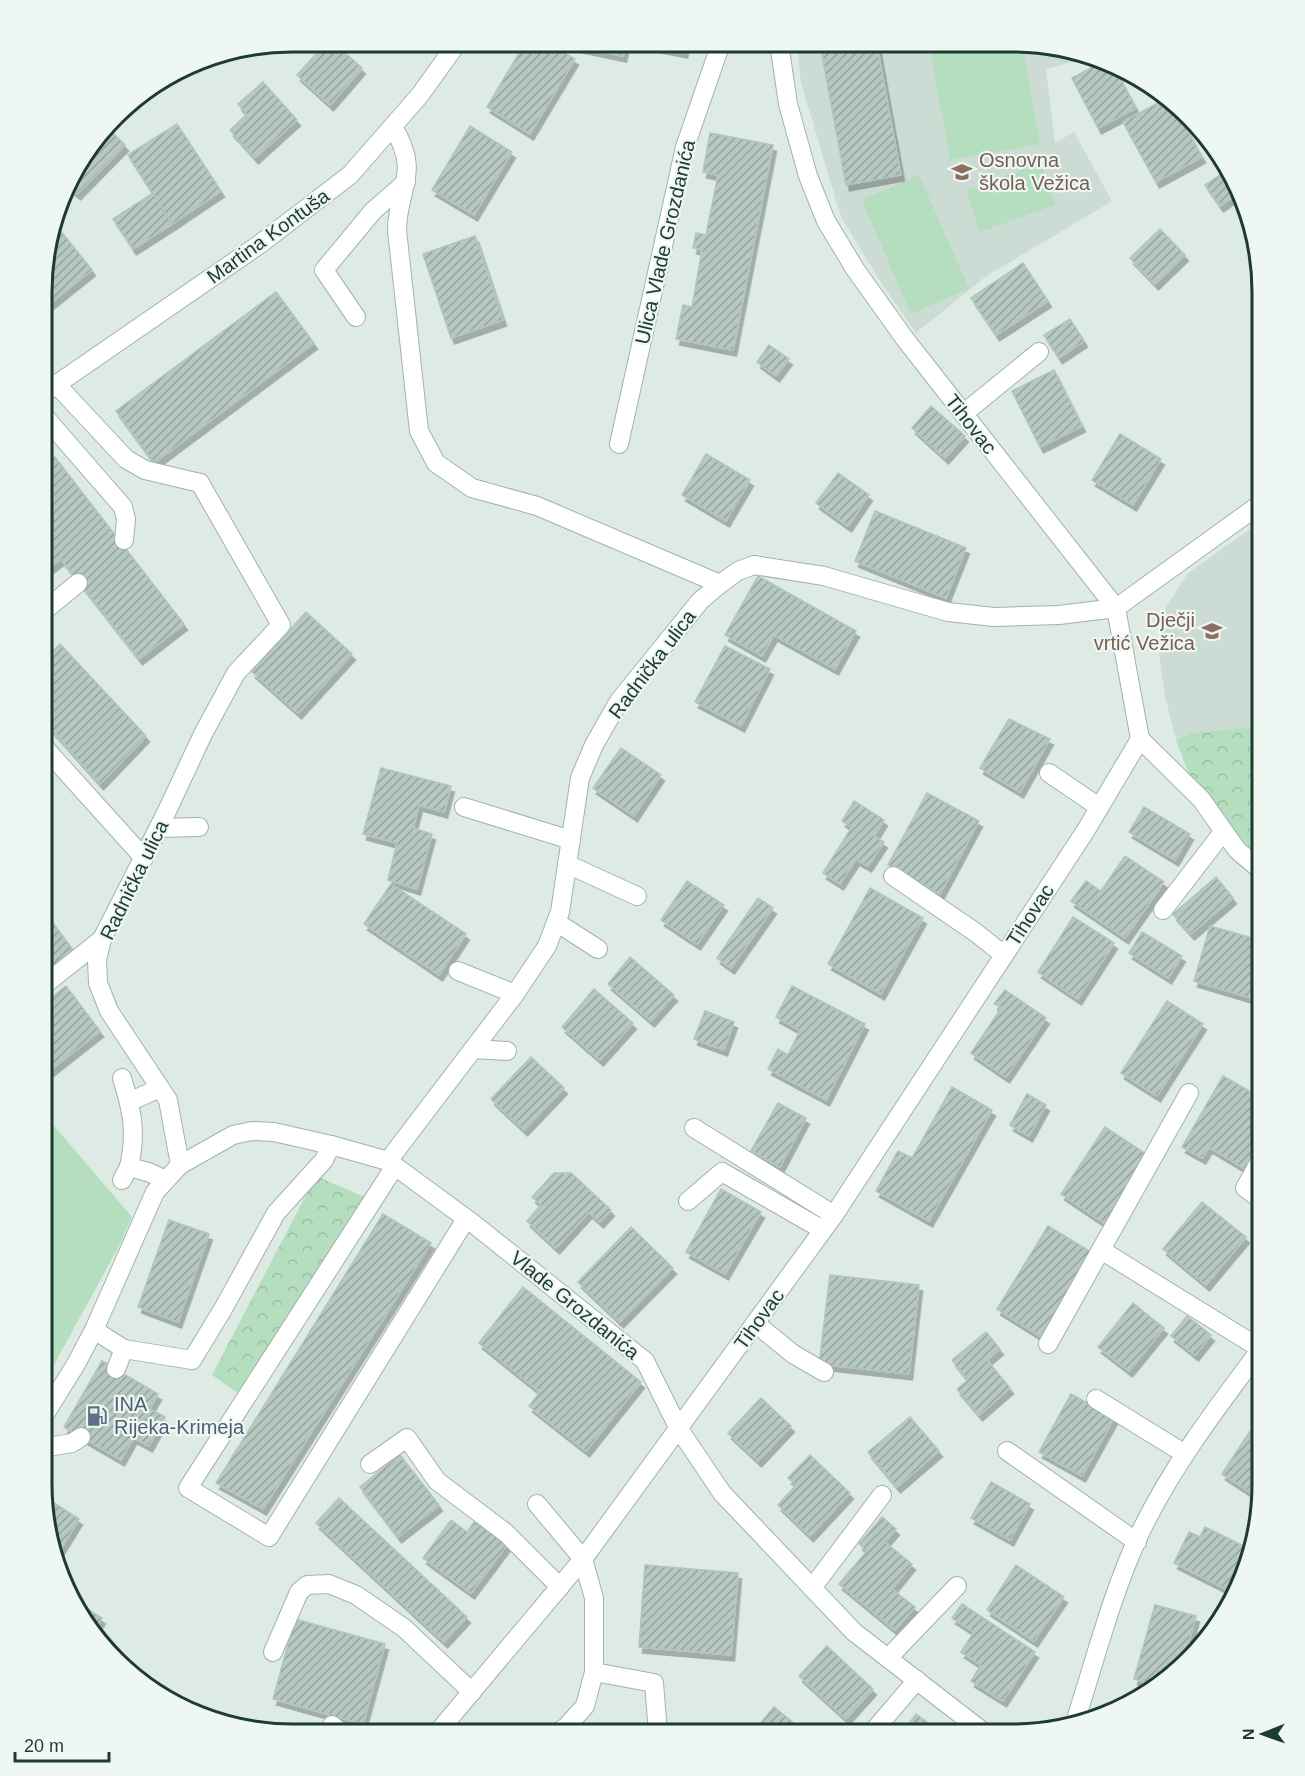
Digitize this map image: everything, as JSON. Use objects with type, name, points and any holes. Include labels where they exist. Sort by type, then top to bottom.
[{"type":"street","name":"Martina Kontuša","points":[[52,387],[260,244],[350,175],[393,128],[453,52]]},
{"type":"street","name":"Ulica Vlade Grozdanića","points":[[619,444],[685,147],[718,52]]},
{"type":"street","name":"Tihovac","points":[[445,1724],[583,1559],[834,1215],[1099,807],[1140,739],[1116,608],[905,339],[855,269],[826,221],[808,176],[788,104],[780,52]]},
{"type":"street","points":[[393,128],[406,154],[408,168],[397,214],[397,230],[419,431],[436,463],[472,488],[537,506],[720,584]]},
{"type":"street","points":[[356,317],[324,270],[373,211],[406,182]]},
{"type":"street","points":[[963,414],[1039,352]]},
{"type":"street","name":"Radnička ulica","points":[[52,390],[126,459],[145,470],[200,483],[281,625],[236,673],[202,734],[159,828],[102,939],[97,960],[99,983],[109,1011],[168,1100],[180,1165]]},
{"type":"street","points":[[52,425],[123,507],[126,519],[124,540]]},
{"type":"street","name":"Radnička ulica","points":[[471,1222],[269,1537],[188,1488],[391,1164],[515,994],[547,946],[560,912],[580,778],[594,746],[619,701],[700,601],[738,571],[754,565],[824,576],[948,612],[994,618],[1059,615],[1116,608],[1252,510]]},
{"type":"street","points":[[52,605],[78,584]]},
{"type":"street","points":[[1140,739],[1201,799],[1237,850],[1252,863]]},
{"type":"street","points":[[52,756],[144,858]]},
{"type":"street","points":[[1049,773],[1099,807]]},
{"type":"street","points":[[464,807],[571,840]]},
{"type":"street","points":[[159,828],[200,827]]},
{"type":"street","points":[[1163,910],[1223,832]]},
{"type":"street","points":[[567,864],[637,896]]},
{"type":"street","points":[[893,876],[1004,954]]},
{"type":"street","points":[[556,921],[598,950]]},
{"type":"street","points":[[52,979],[102,939]]},
{"type":"street","points":[[459,971],[515,994]]},
{"type":"street","points":[[473,1049],[507,1052]]},
{"type":"street","points":[[122,1078],[129,1102],[134,1135],[126,1173],[148,1172],[166,1180]]},
{"type":"street","points":[[129,1102],[160,1088]]},
{"type":"street","points":[[1048,1344],[1189,1093]]},
{"type":"street","points":[[694,1128],[834,1215]]},
{"type":"street","name":"Vlade Grozdanića","points":[[180,1165],[233,1135],[252,1131],[274,1132],[331,1145],[391,1164],[471,1222],[645,1361],[679,1429],[722,1493],[854,1632],[973,1724]]},
{"type":"street","points":[[94,1330],[124,1349],[192,1360],[276,1213],[324,1160],[331,1145]]},
{"type":"street","points":[[52,1403],[94,1330],[155,1192],[180,1165]]},
{"type":"street","points":[[688,1201],[722,1172],[823,1230]]},
{"type":"street","points":[[1252,1176],[1245,1188],[1252,1193]]},
{"type":"street","points":[[1101,1250],[1252,1341]]},
{"type":"street","points":[[755,1323],[793,1354],[824,1372]]},
{"type":"street","points":[[116,1369],[124,1349]]},
{"type":"street","points":[[1077,1714],[1121,1577],[1137,1542],[1177,1466],[1252,1361]]},
{"type":"street","points":[[1096,1399],[1185,1454]]},
{"type":"street","points":[[52,1446],[72,1443],[81,1437]]},
{"type":"street","points":[[370,1464],[407,1438],[437,1481],[506,1533],[560,1587]]},
{"type":"street","points":[[1007,1451],[1137,1542]]},
{"type":"street","points":[[812,1588],[882,1495]]},
{"type":"street","points":[[537,1504],[583,1559],[594,1598],[594,1672],[585,1706],[569,1724]]},
{"type":"street","points":[[273,1652],[299,1592],[307,1585],[330,1584],[356,1595],[404,1628],[472,1692]]},
{"type":"street","points":[[888,1658],[957,1586]]},
{"type":"street","points":[[594,1672],[654,1683],[657,1724]]},
{"type":"street","points":[[879,1724],[916,1680]]},
{"type":"shaded area","name":"Osnovna škola Vežica","points":[[798,52],[1012,52],[1076,61],[1046,69],[1055,143],[1074,132],[1112,201],[985,277],[916,333],[882,284],[841,217],[801,83]]},
{"type":"shaded area","name":"Dječji vrtić Vežica","points":[[1252,528],[1252,727],[1192,733],[1176,740],[1165,696],[1159,654],[1165,609],[1188,573]]},
{"type":"green space","points":[[930,52],[1024,53],[1040,144],[950,160]]},
{"type":"green space","points":[[1040,163],[1055,205],[980,232],[966,190]]},
{"type":"green space","points":[[919,175],[969,288],[911,314],[862,200]]},
{"type":"green space","points":[[1252,727],[1252,850],[1209,806],[1190,777],[1176,740],[1192,733]]},
{"type":"green space","points":[[52,1124],[132,1217],[119,1246],[52,1368]]},
{"type":"green space","points":[[316,1176],[369,1199],[252,1403],[212,1375]]},
{"type":"building","points":[[318,52],[344,52],[362,68],[330,105],[297,75]]},
{"type":"building","points":[[520,52],[563,52],[575,59],[530,134],[487,107]]},
{"type":"building","points":[[603,52],[624,52],[623,56]]},
{"type":"building","points":[[821,52],[878,52],[901,175],[846,185]]},
{"type":"building","points":[[1093,66],[1119,77],[1136,108],[1098,128],[1072,78]]},
{"type":"building","points":[[263,82],[297,120],[255,158],[230,130],[247,114],[238,104]]},
{"type":"building","points":[[1159,102],[1185,126],[1202,157],[1156,182],[1123,122]]},
{"type":"building","points":[[177,124],[221,191],[172,224],[128,155]]},
{"type":"building","points":[[470,126],[512,152],[474,215],[432,190]]},
{"type":"building","points":[[113,133],[125,145],[77,194],[75,192],[85,172]]},
{"type":"building","points":[[710,133],[773,145],[733,350],[676,339],[683,305],[692,307],[702,250],[693,248],[696,233],[706,235],[718,175],[703,172]]},
{"type":"building","points":[[1221,174],[1232,197],[1220,206],[1205,185]]},
{"type":"building","points":[[153,193],[172,224],[133,249],[113,219]]},
{"type":"building","points":[[1160,229],[1185,255],[1155,284],[1130,258]]},
{"type":"building","points":[[61,231],[92,270],[52,302],[53,277]]},
{"type":"building","points":[[475,236],[503,320],[451,338],[423,254]]},
{"type":"building","points":[[1023,263],[1048,301],[996,335],[971,298]]},
{"type":"building","points":[[276,292],[314,343],[154,463],[116,411]]},
{"type":"building","points":[[1070,319],[1084,341],[1059,358],[1044,335]]},
{"type":"building","points":[[769,345],[789,359],[776,376],[757,362]]},
{"type":"building","points":[[1054,370],[1082,426],[1040,447],[1012,391]]},
{"type":"building","points":[[931,406],[965,436],[945,458],[912,428]]},
{"type":"building","points":[[1120,434],[1161,459],[1133,505],[1092,480]]},
{"type":"building","points":[[706,454],[750,480],[726,521],[682,495]]},
{"type":"building","points":[[54,456],[184,624],[139,659],[61,559],[52,566],[52,458]]},
{"type":"building","points":[[838,473],[869,495],[848,526],[816,503]]},
{"type":"building","points":[[875,511],[966,548],[946,598],[855,561]]},
{"type":"building","points":[[758,576],[856,631],[835,669],[774,635],[762,656],[725,635]]},
{"type":"building","points":[[306,612],[352,654],[298,713],[252,672]]},
{"type":"building","points":[[60,644],[146,736],[100,784],[52,730],[52,652]]},
{"type":"building","points":[[725,646],[770,669],[741,726],[695,702]]},
{"type":"building","points":[[1009,719],[1050,739],[1020,792],[980,768]]},
{"type":"building","points":[[621,748],[661,775],[634,816],[593,788]]},
{"type":"building","points":[[381,768],[451,786],[444,812],[419,805],[413,828],[432,834],[417,889],[388,880],[397,843],[363,834]]},
{"type":"building","points":[[927,793],[979,821],[940,894],[888,865]]},
{"type":"building","points":[[854,801],[884,820],[874,836],[884,842],[868,866],[856,859],[840,884],[823,873],[852,827],[842,821]]},
{"type":"building","points":[[1144,807],[1190,834],[1175,860],[1129,832]]},
{"type":"building","points":[[1125,856],[1164,882],[1125,938],[1071,901],[1086,881],[1101,891]]},
{"type":"building","points":[[1216,877],[1233,898],[1191,934],[1173,914]]},
{"type":"building","points":[[687,881],[724,905],[697,944],[661,920]]},
{"type":"building","points":[[391,884],[466,934],[439,975],[364,924]]},
{"type":"building","points":[[870,888],[923,918],[881,994],[828,964]]},
{"type":"building","points":[[758,898],[773,908],[731,968],[717,958]]},
{"type":"building","points":[[1073,917],[1114,943],[1078,999],[1038,972]]},
{"type":"building","points":[[52,921],[73,950],[52,967]]},
{"type":"building","points":[[1210,926],[1252,938],[1251,998],[1194,981]]},
{"type":"building","points":[[1142,932],[1182,956],[1168,978],[1129,953]]},
{"type":"building","points":[[630,957],[674,995],[651,1021],[608,984]]},
{"type":"building","points":[[66,986],[100,1031],[52,1069],[52,997]]},
{"type":"building","points":[[792,986],[865,1024],[826,1100],[768,1069],[778,1049],[788,1055],[800,1030],[776,1017]]},
{"type":"building","points":[[594,989],[633,1023],[600,1060],[562,1027]]},
{"type":"building","points":[[1005,990],[1046,1018],[1006,1077],[971,1053],[1002,1007],[994,1004]]},
{"type":"building","points":[[1167,1001],[1203,1024],[1157,1096],[1121,1073]]},
{"type":"building","points":[[705,1011],[734,1022],[724,1050],[694,1039]]},
{"type":"building","points":[[531,1057],[564,1088],[524,1130],[491,1099]]},
{"type":"building","points":[[1223,1076],[1252,1093],[1252,1162],[1247,1170],[1209,1147],[1202,1158],[1182,1147]]},
{"type":"building","points":[[952,1087],[992,1110],[929,1221],[876,1191],[898,1151],[912,1158]]},
{"type":"building","points":[[1027,1094],[1046,1105],[1029,1136],[1010,1125]]},
{"type":"building","points":[[778,1103],[806,1118],[780,1167],[751,1151]]},
{"type":"building","points":[[1105,1127],[1149,1156],[1104,1223],[1061,1194]]},
{"type":"building","points":[[554,1173],[571,1173],[611,1210],[600,1222],[589,1212],[556,1248],[527,1221],[541,1205],[532,1197]]},
{"type":"building","points":[[721,1189],[761,1212],[725,1274],[686,1252]]},
{"type":"building","points":[[1202,1202],[1246,1237],[1206,1285],[1163,1249]]},
{"type":"building","points":[[383,1214],[431,1243],[263,1509],[216,1483]]},
{"type":"building","points":[[169,1220],[209,1234],[178,1322],[138,1307]]},
{"type":"building","points":[[1048,1226],[1091,1252],[1040,1336],[997,1309]]},
{"type":"building","points":[[631,1227],[673,1268],[620,1322],[578,1282]]},
{"type":"building","points":[[830,1275],[919,1285],[909,1374],[819,1364]]},
{"type":"building","points":[[523,1287],[641,1382],[586,1451],[529,1406],[540,1392],[479,1343]]},
{"type":"building","points":[[1133,1303],[1164,1328],[1129,1371],[1098,1347]]},
{"type":"building","points":[[1187,1316],[1211,1335],[1195,1355],[1171,1336]]},
{"type":"building","points":[[986,1332],[1000,1349],[987,1360],[1010,1388],[979,1415],[957,1389],[968,1380],[952,1360]]},
{"type":"building","points":[[102,1361],[158,1394],[121,1460],[64,1427]]},
{"type":"building","points":[[1071,1394],[1114,1418],[1082,1476],[1039,1452]]},
{"type":"building","points":[[761,1398],[791,1426],[758,1461],[728,1433]]},
{"type":"building","points":[[150,1409],[165,1417],[149,1446],[134,1438]]},
{"type":"building","points":[[910,1417],[939,1451],[897,1487],[868,1452]]},
{"type":"building","points":[[1250,1431],[1252,1432],[1252,1494],[1222,1474]]},
{"type":"building","points":[[400,1455],[439,1505],[398,1537],[360,1487]]},
{"type":"building","points":[[810,1455],[850,1493],[810,1536],[778,1505],[796,1485],[788,1478]]},
{"type":"building","points":[[991,1482],[1030,1504],[1010,1540],[971,1518]]},
{"type":"building","points":[[339,1498],[467,1617],[444,1642],[316,1523]]},
{"type":"building","points":[[53,1502],[79,1519],[61,1547]]},
{"type":"building","points":[[882,1517],[896,1529],[885,1542],[912,1564],[892,1589],[915,1607],[895,1630],[839,1584],[867,1551],[859,1544]]},
{"type":"building","points":[[451,1520],[467,1532],[475,1521],[507,1545],[471,1593],[423,1558]]},
{"type":"building","points":[[1205,1527],[1244,1546],[1226,1589],[1174,1563],[1189,1532],[1200,1537]]},
{"type":"building","points":[[645,1565],[738,1573],[731,1655],[639,1647]]},
{"type":"building","points":[[1016,1565],[1064,1597],[1034,1641],[987,1610]]},
{"type":"building","points":[[962,1604],[1035,1652],[1003,1701],[971,1681],[981,1665],[961,1652],[974,1632],[952,1618]]},
{"type":"building","points":[[1155,1605],[1196,1616],[1187,1648],[1147,1682],[1134,1679]]},
{"type":"building","points":[[89,1610],[102,1618],[98,1624]]},
{"type":"building","points":[[295,1619],[385,1644],[363,1724],[273,1699]]},
{"type":"building","points":[[827,1646],[873,1689],[846,1719],[799,1676]]},
{"type":"building","points":[[774,1707],[795,1724],[760,1724]]},
{"type":"building","points":[[916,1714],[930,1724],[908,1724]]},
{"type":"place","name":"Osnovna škola Vežica","points":[[962,172]]},
{"type":"place","name":"Dječji vrtić Vežica","points":[[1212,631]]},
{"type":"place","name":"INA Rijeka-Krimeja","points":[[97,1416]]}]
